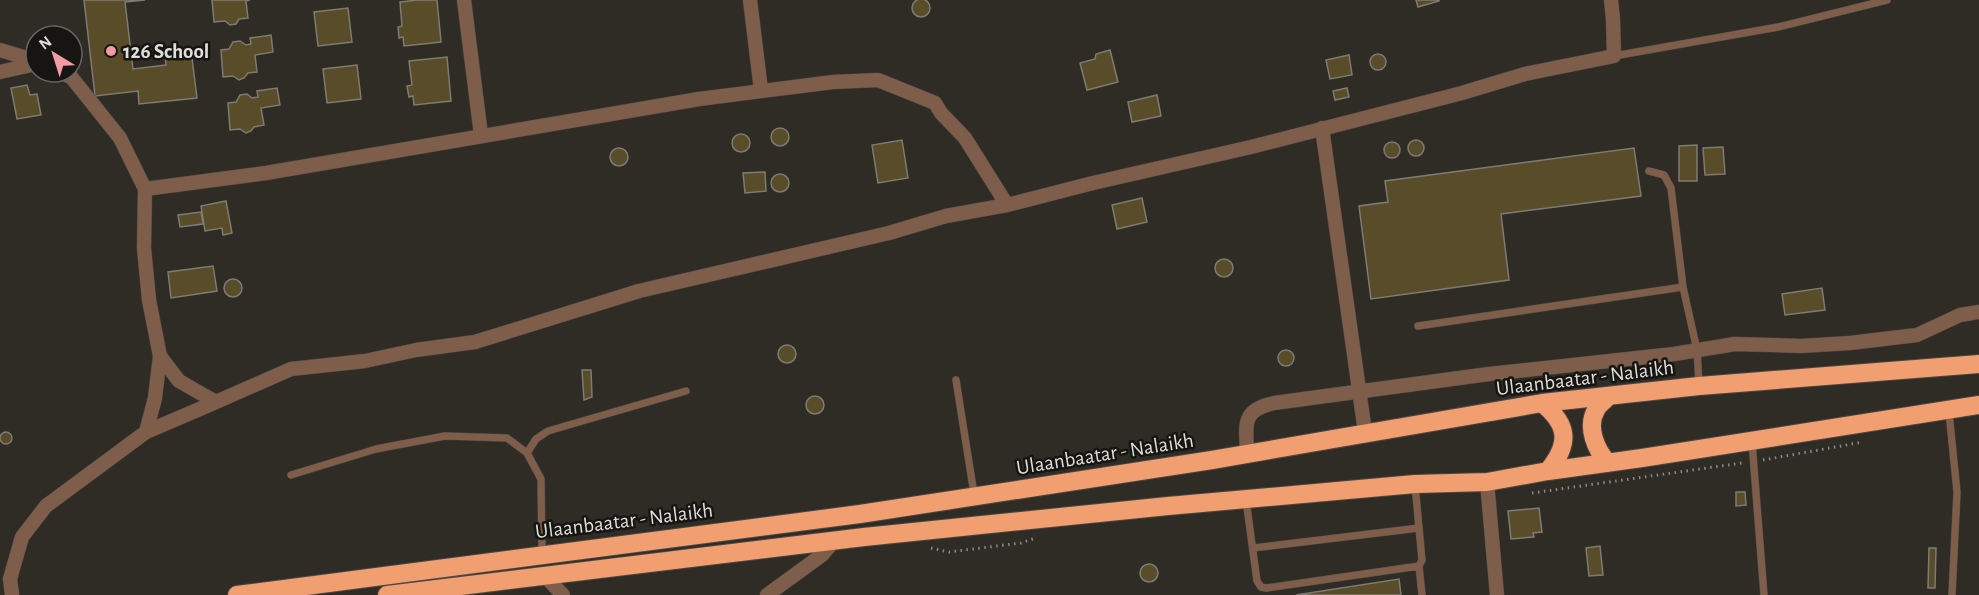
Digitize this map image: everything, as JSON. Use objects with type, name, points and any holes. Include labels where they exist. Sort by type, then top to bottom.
[{"type":"highway","name":"Ulaanbaatar - Nalaikh","points":[[237,595],[860,514],[1247,453],[1542,403],[1699,386],[1979,364]]},
{"type":"highway","points":[[1608,463],[1599,454],[1593,437],[1592,422],[1596,410],[1609,396]]},
{"type":"highway","points":[[1542,403],[1554,413],[1561,424],[1564,435],[1558,460],[1548,471]]},
{"type":"highway","name":"Ulaanbaatar - Nalaikh","points":[[387,595],[492,588],[544,575],[1245,498],[1415,484],[1488,482],[1979,405]]},
{"type":"street","points":[[464,0],[481,135]]},
{"type":"street","points":[[750,0],[762,90]]},
{"type":"street","points":[[12,595],[10,579],[22,537],[46,506],[146,432],[291,369],[365,361],[416,350],[475,342],[639,291],[1322,128],[1462,93],[1525,74],[1614,56],[1614,19],[1611,0]]},
{"type":"street","points":[[0,50],[24,58]]},
{"type":"street","points":[[0,72],[24,65]]},
{"type":"street","points":[[145,189],[266,173],[481,135],[762,90],[833,82],[878,80],[935,103],[941,113],[966,138],[1007,205]]},
{"type":"street","points":[[77,84],[120,138],[145,189],[144,248],[148,300],[160,356],[155,398],[146,432]]},
{"type":"street","points":[[1322,128],[1365,432]]},
{"type":"street","points":[[1247,453],[1246,422],[1252,412],[1262,405],[1360,390],[1735,344],[1801,346],[1850,344],[1917,335],[1960,315],[1979,312]]},
{"type":"street","points":[[160,356],[179,381],[216,402]]},
{"type":"street","points":[[1488,482],[1497,595]]},
{"type":"street","points":[[766,595],[822,555],[834,542]]},
{"type":"street","points":[[544,575],[563,595]]},
{"type":"lane","points":[[1614,56],[1778,27],[1887,0]]},
{"type":"lane","points":[[1649,171],[1664,175],[1671,188],[1683,287],[1697,350],[1699,386]]},
{"type":"lane","points":[[1418,326],[1683,287]]},
{"type":"lane","points":[[956,380],[975,496]]},
{"type":"lane","points":[[526,453],[536,439],[548,431],[686,391]]},
{"type":"lane","points":[[1948,410],[1957,492],[1952,595]]},
{"type":"lane","points":[[291,475],[376,449],[445,436],[507,438],[526,453],[541,479],[542,554]]},
{"type":"lane","points":[[1752,441],[1764,595]]},
{"type":"lane","points":[[1415,484],[1422,560],[1419,566],[1422,595]]},
{"type":"lane","points":[[1245,498],[1257,581],[1261,587],[1419,566]]},
{"type":"lane","points":[[1253,548],[1419,528]]},
{"type":"building","points":[[921,-1],[927,2],[930,8],[927,14],[921,17],[915,14],[912,8],[915,2]]},
{"type":"building","name":"126 School","points":[[84,0],[145,0],[125,2],[133,69],[166,65],[165,53],[191,50],[197,98],[139,104],[138,91],[95,96]]},
{"type":"building","points":[[212,0],[250,0],[246,1],[248,18],[239,19],[236,24],[230,25],[225,21],[214,22]]},
{"type":"building","points":[[437,0],[441,42],[404,46],[403,37],[399,38],[398,27],[402,26],[400,2]]},
{"type":"building","points":[[1416,0],[1439,0],[1439,1],[1418,7]]},
{"type":"building","points":[[348,8],[352,42],[318,46],[314,12]]},
{"type":"building","points":[[271,35],[273,52],[255,55],[257,72],[248,73],[239,80],[233,76],[223,77],[221,50],[229,49],[233,42],[240,41],[246,45],[251,44],[250,38]]},
{"type":"building","points":[[1110,50],[1118,82],[1087,90],[1080,63],[1095,59],[1096,54]]},
{"type":"building","points":[[1375,54],[1381,54],[1386,62],[1384,68],[1375,70],[1370,65],[1370,59]]},
{"type":"building","points":[[1349,55],[1352,75],[1330,79],[1326,60]]},
{"type":"building","points":[[447,57],[451,101],[414,105],[413,96],[409,97],[407,86],[412,85],[409,61]]},
{"type":"building","points":[[357,65],[361,99],[327,103],[323,69]]},
{"type":"building","points":[[27,85],[30,95],[37,94],[41,115],[17,119],[11,88]]},
{"type":"building","points":[[277,88],[280,105],[261,108],[264,125],[254,127],[246,133],[240,129],[230,130],[228,103],[236,102],[240,95],[258,97],[257,91]]},
{"type":"building","points":[[1347,88],[1349,97],[1335,100],[1333,91]]},
{"type":"building","points":[[1157,95],[1161,116],[1132,122],[1128,102]]},
{"type":"building","points":[[780,128],[786,131],[789,137],[786,143],[780,146],[774,143],[771,137],[774,131]]},
{"type":"building","points":[[741,134],[747,137],[750,143],[747,149],[741,152],[735,149],[732,143],[735,137]]},
{"type":"building","points":[[902,140],[908,178],[878,183],[872,145]]},
{"type":"building","points":[[1413,140],[1419,140],[1424,148],[1422,154],[1413,156],[1408,151],[1408,145]]},
{"type":"building","points":[[1389,142],[1395,142],[1400,150],[1398,156],[1389,158],[1384,153],[1384,147]]},
{"type":"building","points":[[1697,145],[1697,181],[1679,181],[1679,146]]},
{"type":"building","points":[[1723,147],[1725,174],[1705,175],[1703,148]]},
{"type":"building","points":[[619,148],[625,151],[628,157],[625,163],[619,166],[613,163],[610,157],[613,151]]},
{"type":"building","points":[[1634,148],[1641,196],[1501,214],[1509,280],[1371,299],[1359,206],[1388,202],[1385,181]]},
{"type":"building","points":[[765,172],[766,191],[745,193],[743,173]]},
{"type":"building","points":[[780,174],[786,177],[789,183],[786,189],[780,192],[774,189],[771,183],[774,177]]},
{"type":"building","points":[[1142,198],[1147,222],[1117,229],[1112,205]]},
{"type":"building","points":[[226,201],[232,233],[223,235],[222,228],[205,231],[201,206]]},
{"type":"building","points":[[201,212],[203,224],[180,227],[178,215]]},
{"type":"building","points":[[1224,259],[1230,262],[1233,268],[1230,274],[1224,277],[1218,274],[1215,268],[1218,262]]},
{"type":"building","points":[[213,266],[217,291],[171,298],[168,272]]},
{"type":"building","points":[[233,279],[239,282],[242,288],[239,294],[233,297],[227,294],[224,288],[227,282]]},
{"type":"building","points":[[1822,288],[1825,310],[1785,315],[1782,294]]},
{"type":"building","points":[[787,345],[793,348],[796,354],[793,360],[787,363],[781,360],[778,354],[781,348]]},
{"type":"building","points":[[1283,350],[1289,350],[1294,358],[1292,364],[1283,366],[1278,361],[1278,355]]},
{"type":"building","points":[[582,370],[591,370],[592,397],[584,400]]},
{"type":"building","points":[[815,396],[821,399],[824,405],[821,411],[815,414],[809,411],[806,405],[809,399]]},
{"type":"building","points":[[8,432],[12,438],[8,444],[4,444],[0,436]]},
{"type":"building","points":[[1736,492],[1745,492],[1746,505],[1736,506]]},
{"type":"building","points":[[1539,508],[1542,532],[1533,533],[1534,537],[1511,539],[1508,511]]},
{"type":"building","points":[[1600,546],[1603,575],[1589,576],[1586,548]]},
{"type":"building","points":[[1929,548],[1936,548],[1935,588],[1928,588]]},
{"type":"building","points":[[1149,564],[1155,567],[1158,573],[1155,579],[1149,582],[1143,579],[1140,573],[1143,567]]},
{"type":"building","points":[[1399,579],[1401,595],[1296,595]]},
{"type":"place","name":"126 School","points":[[111,51]]}]
